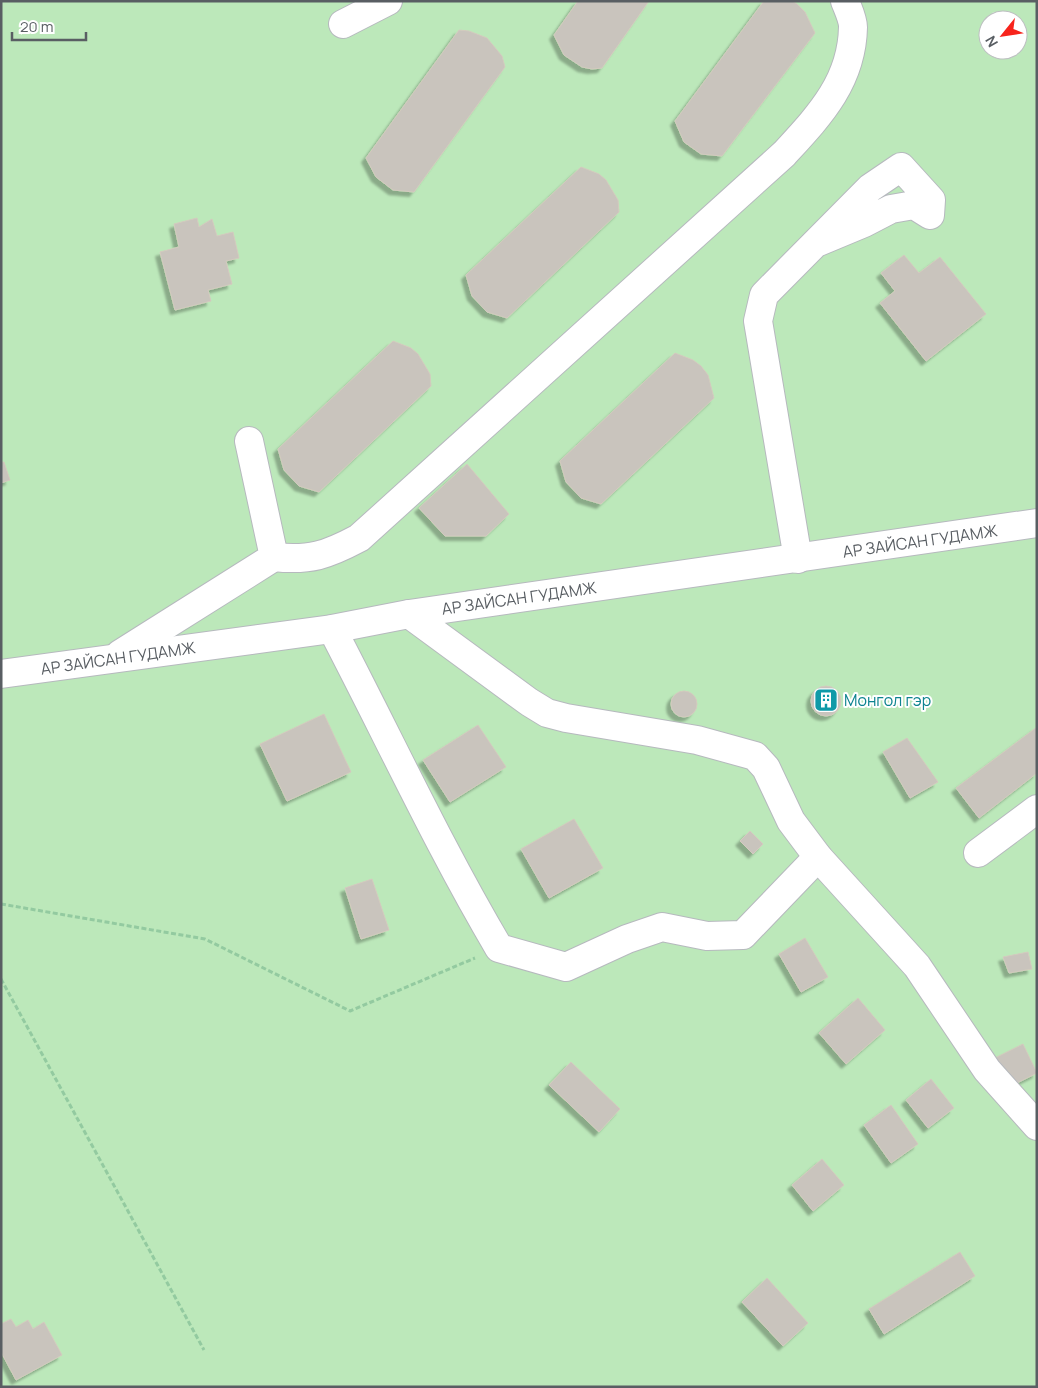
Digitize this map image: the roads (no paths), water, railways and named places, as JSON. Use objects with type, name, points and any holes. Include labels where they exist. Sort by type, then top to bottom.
[{"type":"street","points":[[343,24],[388,1]]},
{"type":"street","points":[[112,659],[274,557],[298,560],[314,557],[335,551],[359,538],[784,154],[819,117],[846,73],[853,26],[845,1]]},
{"type":"street","points":[[798,559],[758,321],[764,295],[816,243]]},
{"type":"street","points":[[248,441],[274,557]]},
{"type":"street","name":"АР ЗАЙСАН ГУДАМЖ","points":[[1,674],[332,629],[409,614],[1037,523]]},
{"type":"street","points":[[409,614],[529,702],[547,713],[566,718],[697,740],[755,756],[766,768],[791,821],[818,857],[917,966],[987,1070],[1037,1126]]},
{"type":"street","points":[[332,629],[396,752],[455,873],[499,948],[566,967],[627,939],[662,927],[707,936],[743,934],[818,857]]},
{"type":"street","points":[[978,853],[1037,809]]},
{"type":"place","name":"Монгол гэр","points":[[826,700]]}]
